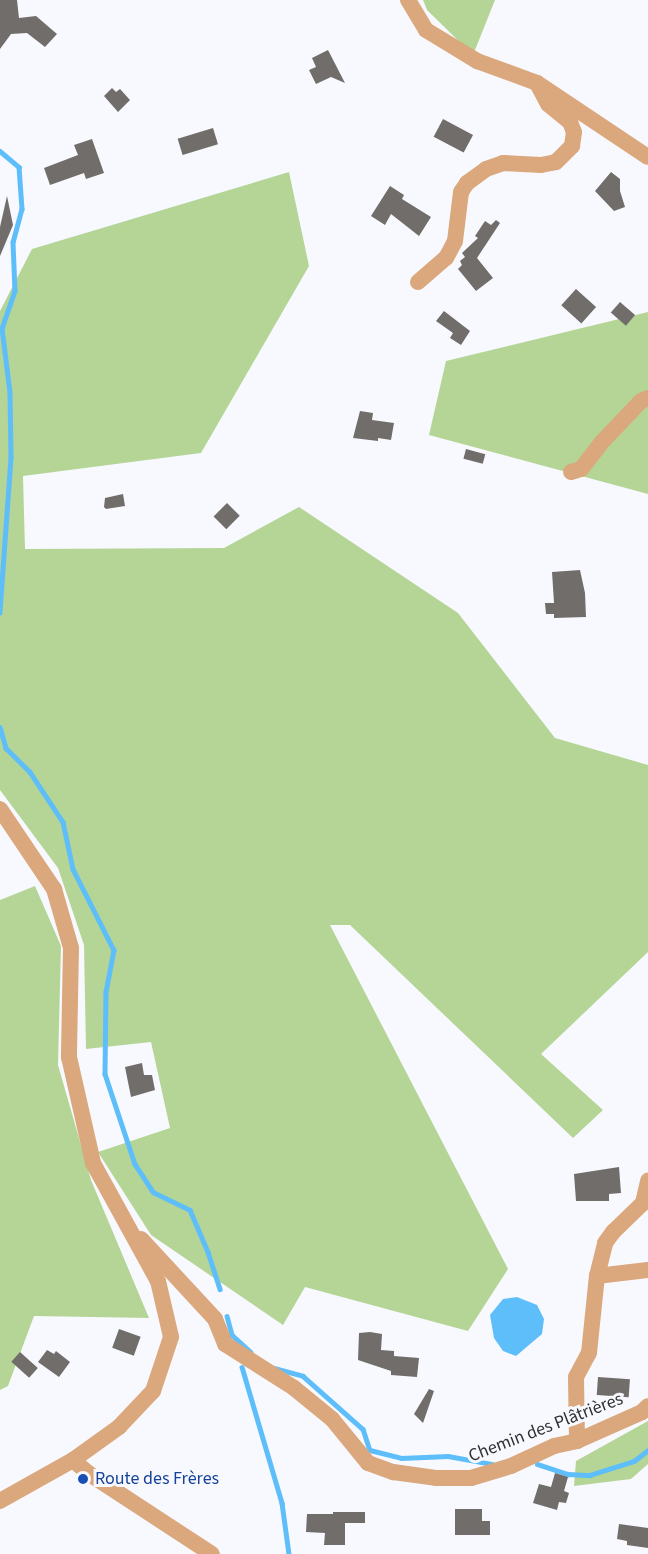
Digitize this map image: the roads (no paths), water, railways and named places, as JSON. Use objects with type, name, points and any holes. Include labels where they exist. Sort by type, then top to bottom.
[{"type":"street","points":[[408,0],[426,30],[477,61],[537,83],[648,157]]},
{"type":"street","points":[[418,282],[446,258],[455,241],[461,192],[467,183],[486,169],[503,163],[541,165],[555,162],[572,146],[574,132],[570,122],[548,104],[537,83]]},
{"type":"street","points":[[571,472],[581,469],[601,443],[641,401],[648,398]]},
{"type":"street","points":[[0,809],[54,889],[71,948],[69,1057],[93,1163],[158,1281],[171,1337],[153,1391],[119,1427],[73,1460],[0,1501]]},
{"type":"street","points":[[577,1441],[576,1377],[588,1353],[597,1276],[606,1243],[613,1232],[643,1203],[648,1181]]},
{"type":"street","name":"Chemin des Plâtrières","points":[[128,1226],[166,1263],[215,1319],[225,1344],[302,1394],[332,1419],[368,1463],[393,1472],[436,1478],[471,1478],[512,1466],[554,1446],[577,1441],[642,1412],[648,1406]]},
{"type":"street","points":[[597,1276],[648,1270]]},
{"type":"street","points":[[73,1460],[88,1473],[212,1554]]},
{"type":"water","points":[[517,1297],[537,1305],[544,1319],[542,1334],[516,1356],[503,1351],[494,1338],[490,1315],[503,1299]]},
{"type":"waterway","points":[[0,151],[19,167],[22,209],[13,242],[15,291],[2,328],[10,392],[11,458],[0,613]]},
{"type":"waterway","points":[[0,727],[6,748],[30,772],[63,822],[73,869],[114,950],[106,992],[105,1074],[135,1164],[153,1192],[190,1210],[208,1252],[220,1289]]},
{"type":"waterway","points":[[227,1316],[232,1335],[251,1352]]},
{"type":"waterway","points":[[242,1367],[282,1503],[289,1554]]},
{"type":"waterway","points":[[274,1368],[303,1376],[363,1429],[370,1450],[401,1458],[448,1456],[492,1464]]},
{"type":"waterway","points":[[537,1464],[568,1474],[590,1475],[634,1461],[648,1450]]},
{"type":"place","name":"Route des Frères","points":[[83,1479]]}]
